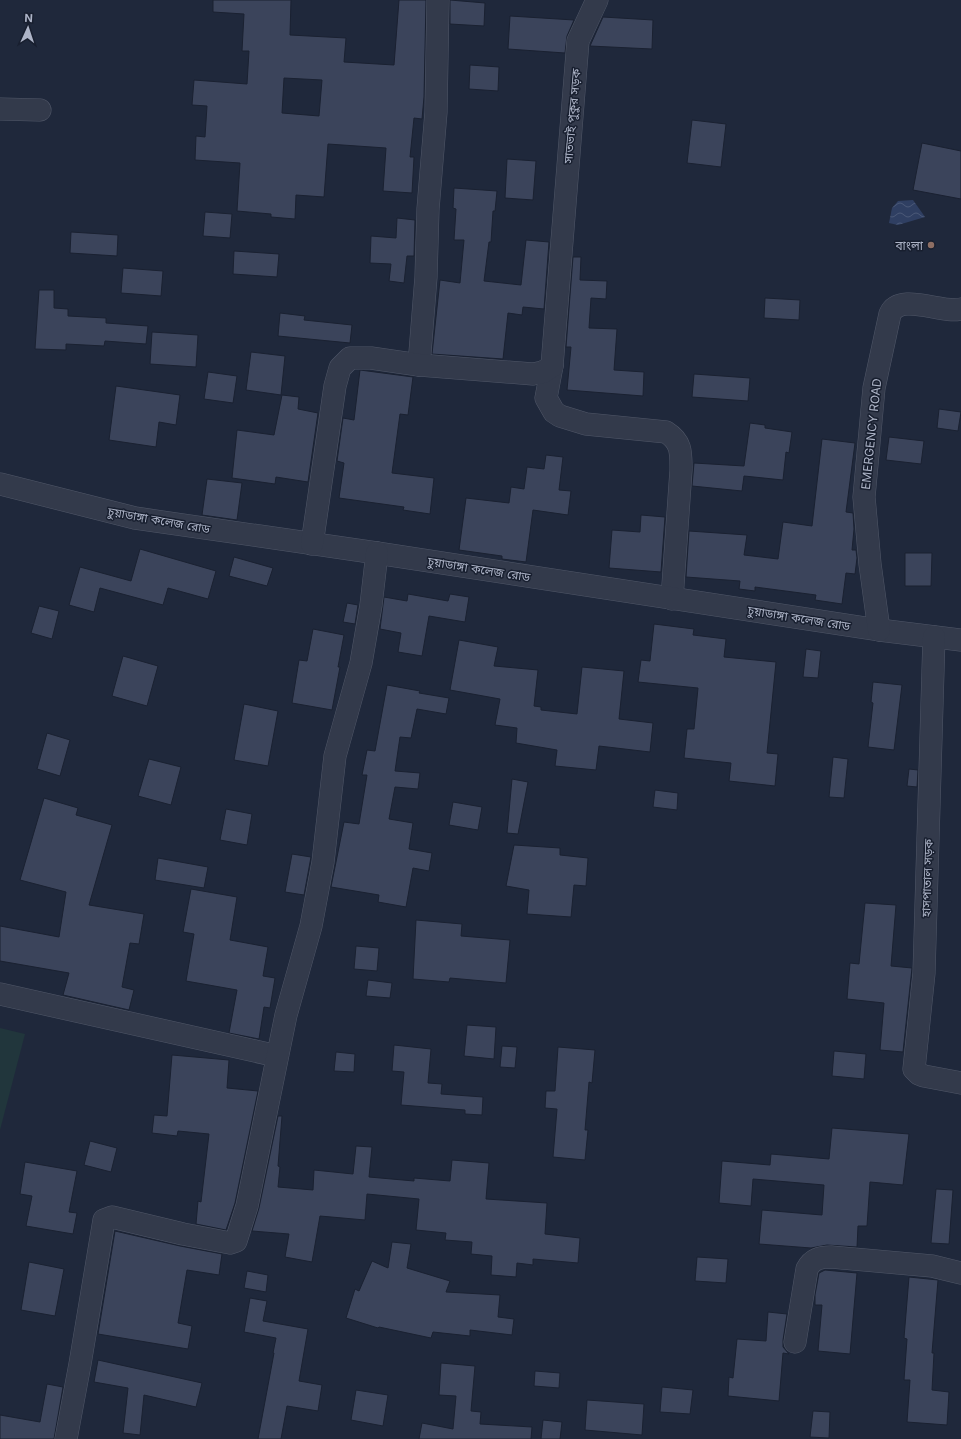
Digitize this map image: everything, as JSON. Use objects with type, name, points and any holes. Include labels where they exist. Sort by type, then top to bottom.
[{"type":"street","points":[[420,365],[426,277],[428,209],[436,112],[438,0]]},
{"type":"street","name":"সাতভাই পুকুর সড়ক","points":[[597,0],[578,41],[552,366],[546,398],[554,412],[560,416],[586,424],[666,432],[673,437],[679,446],[681,470],[672,599]]},
{"type":"street","points":[[0,109],[40,110]]},
{"type":"street","name":"EMERGENCY ROAD","points":[[879,630],[870,564],[864,497],[874,388],[890,314],[893,309],[898,306],[907,304],[953,310],[961,309]]},
{"type":"street","points":[[312,544],[335,386],[340,368],[350,358],[371,358],[420,365],[533,374],[543,372],[552,366]]},
{"type":"street","name":"চুয়াডাঙ্গা কলেজ রোড","points":[[0,484],[135,518],[879,630],[961,640]]},
{"type":"street","points":[[66,1439],[104,1220],[112,1217],[183,1234],[230,1243],[236,1241],[247,1206],[286,1015],[311,926],[323,862],[335,756],[361,663],[371,605],[377,554]]},
{"type":"street","name":"হাসপাতাল সড়ক","points":[[934,637],[924,973],[914,1069],[919,1074],[924,1076],[961,1083]]},
{"type":"street","points":[[0,994],[277,1056]]},
{"type":"street","points":[[795,1342],[807,1269],[814,1260],[823,1257],[831,1257],[932,1266],[961,1273]]},
{"type":"green space","points":[[0,1028],[25,1034],[0,1130]]},
{"type":"water","points":[[913,200],[925,217],[898,225],[889,223],[892,208],[898,201]]},
{"type":"building","points":[[213,0],[291,0],[290,35],[346,38],[344,62],[394,65],[399,0],[426,0],[424,97],[422,119],[414,118],[410,157],[414,157],[412,193],[383,191],[386,148],[328,144],[324,197],[296,195],[295,219],[271,217],[271,214],[237,211],[240,163],[195,160],[196,136],[205,137],[207,106],[192,105],[194,80],[247,84],[249,51],[242,51],[244,14],[213,12]],"holes":[[[284,78],[322,80],[319,116],[282,113]]]},
{"type":"building","points":[[450,0],[485,3],[484,26],[450,24]]},
{"type":"building","points":[[510,16],[574,20],[567,36],[565,53],[508,49]]},
{"type":"building","points":[[603,17],[653,20],[652,49],[590,46]]},
{"type":"building","points":[[470,65],[499,67],[498,91],[469,89]]},
{"type":"building","points":[[692,120],[726,124],[721,167],[687,163]]},
{"type":"building","points":[[922,143],[961,151],[961,199],[913,190]]},
{"type":"building","points":[[507,159],[536,161],[533,200],[505,198]]},
{"type":"building","points":[[454,188],[497,191],[495,211],[493,211],[491,242],[489,242],[484,281],[521,285],[526,240],[549,242],[544,309],[523,307],[522,315],[508,313],[503,359],[432,354],[440,280],[460,283],[464,240],[454,240],[456,209],[453,208]]},
{"type":"building","points":[[205,212],[232,214],[230,238],[203,236]]},
{"type":"building","points":[[397,218],[415,220],[414,256],[407,256],[404,283],[389,281],[391,264],[370,263],[371,236],[396,238]]},
{"type":"building","points":[[71,232],[118,235],[117,256],[70,253]]},
{"type":"building","points":[[234,251],[279,254],[277,277],[233,274]]},
{"type":"building","points":[[573,257],[581,257],[580,280],[607,281],[606,299],[591,298],[589,328],[617,329],[614,370],[644,372],[643,396],[567,390],[571,347],[566,347]]},
{"type":"building","points":[[123,268],[163,271],[161,296],[121,293]]},
{"type":"building","points":[[39,290],[54,290],[54,308],[68,309],[68,316],[106,318],[106,323],[148,326],[146,344],[105,341],[104,346],[66,344],[66,350],[35,349]]},
{"type":"building","points":[[765,298],[800,300],[799,320],[764,318]]},
{"type":"building","points":[[280,313],[305,316],[304,320],[352,325],[350,343],[278,336]]},
{"type":"building","points":[[152,332],[198,335],[196,367],[150,364]]},
{"type":"building","points":[[251,352],[285,356],[281,395],[246,390]]},
{"type":"building","points":[[360,370],[413,377],[408,415],[400,414],[392,473],[434,478],[430,514],[403,510],[404,507],[339,498],[344,463],[337,461],[343,418],[354,420]]},
{"type":"building","points":[[208,372],[237,376],[233,403],[204,399]]},
{"type":"building","points":[[694,374],[750,378],[748,401],[692,397]]},
{"type":"building","points":[[116,386],[180,395],[176,425],[159,422],[156,447],[109,440]]},
{"type":"building","points":[[282,395],[299,397],[298,409],[318,413],[308,482],[276,477],[275,484],[232,478],[237,430],[274,435]]},
{"type":"building","points":[[939,409],[961,412],[958,431],[937,428]]},
{"type":"building","points":[[750,423],[765,425],[765,428],[792,432],[789,453],[786,452],[783,480],[744,476],[742,491],[692,486],[694,463],[744,466]]},
{"type":"building","points":[[889,437],[924,441],[921,464],[886,460]]},
{"type":"building","points":[[822,439],[855,443],[846,512],[853,513],[854,529],[852,550],[856,550],[857,558],[855,574],[846,573],[842,604],[815,600],[816,595],[755,587],[755,591],[739,589],[740,581],[686,577],[689,531],[747,535],[744,555],[778,559],[783,522],[812,526]]},
{"type":"building","points":[[546,455],[563,457],[559,490],[571,491],[568,515],[533,510],[526,562],[502,559],[502,556],[459,550],[466,498],[509,503],[511,487],[524,489],[527,467],[544,469]]},
{"type":"building","points":[[207,479],[242,483],[237,520],[202,515]]},
{"type":"building","points":[[641,515],[665,517],[661,572],[609,568],[612,530],[640,532]]},
{"type":"building","points":[[140,549],[216,571],[208,599],[168,588],[163,605],[100,588],[94,612],[69,605],[80,567],[131,581]]},
{"type":"building","points":[[905,553],[932,553],[931,586],[905,586]]},
{"type":"building","points":[[234,557],[273,568],[267,586],[229,576]]},
{"type":"building","points":[[408,594],[448,601],[450,594],[469,597],[465,622],[429,616],[422,656],[398,652],[401,633],[380,629],[384,597],[407,601]]},
{"type":"building","points":[[347,603],[358,605],[355,624],[343,622]]},
{"type":"building","points":[[39,606],[59,611],[52,639],[31,633]]},
{"type":"building","points":[[654,624],[694,629],[693,635],[726,639],[724,657],[776,662],[767,753],[778,754],[775,786],[729,781],[731,763],[684,758],[687,729],[694,729],[698,688],[638,682],[641,660],[650,661]]},
{"type":"building","points":[[313,629],[344,635],[332,710],[292,703],[299,660],[307,661]]},
{"type":"building","points":[[459,640],[498,647],[494,666],[538,670],[534,706],[541,707],[541,710],[577,714],[582,667],[624,671],[619,719],[653,723],[650,752],[599,746],[596,770],[555,766],[557,750],[516,743],[517,728],[495,725],[500,699],[450,690]]},
{"type":"building","points":[[806,649],[821,651],[818,678],[803,677]]},
{"type":"building","points":[[123,656],[158,666],[147,706],[112,696]]},
{"type":"building","points":[[873,682],[902,685],[894,750],[868,747],[873,703],[871,702]]},
{"type":"building","points":[[387,685],[420,691],[419,693],[449,698],[446,714],[417,709],[411,738],[400,737],[395,771],[420,773],[418,789],[395,787],[389,819],[413,823],[409,849],[432,853],[429,871],[413,868],[406,907],[378,902],[379,895],[331,887],[344,822],[359,824],[367,775],[362,775],[367,750],[375,751]]},
{"type":"building","points":[[244,704],[278,711],[268,766],[234,760]]},
{"type":"building","points":[[47,733],[70,740],[60,776],[37,769]]},
{"type":"building","points":[[833,757],[848,759],[844,798],[829,797]]},
{"type":"building","points":[[149,759],[181,767],[171,805],[138,796]]},
{"type":"building","points":[[909,769],[918,770],[917,787],[907,786]]},
{"type":"building","points":[[512,779],[528,782],[518,834],[507,833]]},
{"type":"building","points":[[655,790],[678,793],[677,810],[653,807]]},
{"type":"building","points":[[44,798],[78,808],[76,815],[112,825],[89,905],[144,914],[139,944],[130,943],[122,987],[134,990],[129,1010],[63,995],[69,973],[0,961],[0,926],[59,937],[66,892],[20,880]]},
{"type":"building","points":[[453,802],[482,807],[478,830],[449,825]]},
{"type":"building","points":[[226,809],[252,814],[247,845],[220,840]]},
{"type":"building","points":[[514,845],[560,848],[560,855],[588,858],[586,886],[574,885],[571,917],[527,914],[529,890],[506,886]]},
{"type":"building","points":[[292,854],[311,857],[304,895],[285,892]]},
{"type":"building","points":[[158,858],[208,867],[204,888],[155,880]]},
{"type":"building","points":[[191,889],[237,897],[230,940],[268,947],[263,976],[275,978],[270,1008],[264,1007],[259,1039],[229,1033],[237,990],[186,981],[194,934],[183,932]]},
{"type":"building","points":[[865,903],[896,905],[891,966],[912,968],[903,1052],[880,1050],[884,1003],[847,999],[850,963],[859,964]]},
{"type":"building","points":[[416,920],[462,924],[461,936],[510,940],[506,983],[450,978],[449,982],[413,979]]},
{"type":"building","points":[[356,946],[379,948],[377,971],[354,969]]},
{"type":"building","points":[[368,980],[392,983],[390,998],[366,996]]},
{"type":"building","points":[[467,1025],[496,1027],[494,1059],[464,1056]]},
{"type":"building","points":[[394,1045],[431,1049],[428,1083],[442,1084],[441,1094],[483,1097],[482,1115],[465,1114],[465,1110],[401,1105],[404,1072],[392,1071]]},
{"type":"building","points":[[502,1046],[517,1047],[515,1068],[500,1067]]},
{"type":"building","points":[[558,1047],[595,1050],[592,1083],[589,1082],[585,1130],[588,1130],[585,1160],[553,1157],[557,1109],[545,1108],[546,1091],[555,1091]]},
{"type":"building","points":[[834,1051],[866,1054],[864,1079],[832,1076]]},
{"type":"building","points":[[336,1052],[355,1054],[354,1072],[334,1071]]},
{"type":"building","points":[[172,1055],[229,1060],[227,1088],[258,1091],[235,1203],[226,1230],[196,1224],[198,1201],[201,1202],[209,1134],[178,1131],[177,1136],[152,1133],[154,1115],[167,1116]]},
{"type":"building","points":[[278,1116],[282,1116],[278,1187],[313,1190],[314,1170],[353,1174],[356,1146],[372,1147],[369,1177],[414,1181],[414,1178],[450,1181],[452,1160],[489,1163],[486,1199],[547,1203],[545,1234],[580,1238],[578,1263],[533,1259],[533,1265],[517,1263],[516,1277],[491,1275],[492,1256],[471,1254],[472,1242],[445,1240],[446,1233],[416,1230],[419,1199],[367,1194],[365,1220],[320,1216],[312,1262],[285,1257],[289,1234],[252,1231],[259,1208]]},
{"type":"building","points":[[832,1128],[909,1134],[903,1185],[870,1182],[867,1226],[858,1226],[857,1247],[827,1245],[811,1248],[759,1244],[762,1210],[822,1215],[824,1185],[753,1179],[751,1206],[719,1203],[722,1161],[770,1165],[771,1154],[829,1159]]},
{"type":"building","points":[[90,1141],[117,1148],[111,1172],[84,1165]]},
{"type":"building","points":[[25,1162],[77,1171],[69,1212],[77,1213],[73,1234],[26,1226],[32,1196],[20,1194]]},
{"type":"building","points":[[936,1189],[953,1190],[949,1244],[931,1243]]},
{"type":"building","points":[[115,1231],[222,1254],[219,1275],[187,1270],[178,1323],[192,1326],[188,1349],[98,1334]]},
{"type":"building","points":[[392,1242],[411,1244],[407,1268],[450,1281],[446,1292],[500,1295],[498,1317],[514,1319],[512,1335],[470,1330],[470,1336],[433,1332],[431,1338],[378,1328],[346,1318],[355,1289],[359,1291],[372,1261],[388,1268]]},
{"type":"building","points":[[697,1257],[728,1259],[726,1283],[695,1281]]},
{"type":"building","points":[[29,1262],[64,1269],[55,1316],[21,1310]]},
{"type":"building","points":[[825,1270],[857,1273],[850,1354],[818,1351],[822,1305],[815,1305],[815,1295],[819,1273]]},
{"type":"building","points":[[247,1271],[268,1275],[266,1292],[244,1288]]},
{"type":"building","points":[[909,1277],[938,1280],[932,1353],[934,1353],[932,1390],[949,1392],[947,1425],[907,1422],[910,1380],[904,1380],[907,1339],[904,1338]]},
{"type":"building","points":[[250,1298],[267,1301],[263,1321],[308,1329],[299,1381],[322,1385],[318,1411],[287,1406],[281,1439],[258,1439],[276,1338],[244,1332]]},
{"type":"building","points":[[768,1312],[787,1314],[783,1347],[789,1354],[783,1353],[779,1401],[728,1396],[729,1377],[733,1378],[737,1339],[766,1341]]},
{"type":"building","points":[[98,1360],[202,1383],[196,1407],[144,1395],[140,1435],[123,1433],[128,1388],[94,1382]]},
{"type":"building","points":[[441,1363],[475,1366],[471,1411],[481,1412],[480,1424],[532,1427],[531,1439],[419,1439],[422,1423],[453,1429],[456,1396],[439,1395]]},
{"type":"building","points":[[535,1371],[560,1373],[559,1388],[534,1386]]},
{"type":"building","points":[[47,1384],[63,1387],[54,1439],[0,1439],[0,1415],[40,1422]]},
{"type":"building","points":[[662,1387],[693,1390],[690,1414],[660,1412]]},
{"type":"building","points":[[356,1390],[388,1395],[383,1426],[351,1420]]},
{"type":"building","points":[[587,1400],[644,1404],[642,1435],[585,1430]]},
{"type":"building","points":[[813,1411],[830,1412],[829,1438],[810,1437]]},
{"type":"building","points":[[543,1420],[562,1422],[560,1439],[541,1439]]},
{"type":"place","name":"বাংলা","points":[[931,245]]}]
